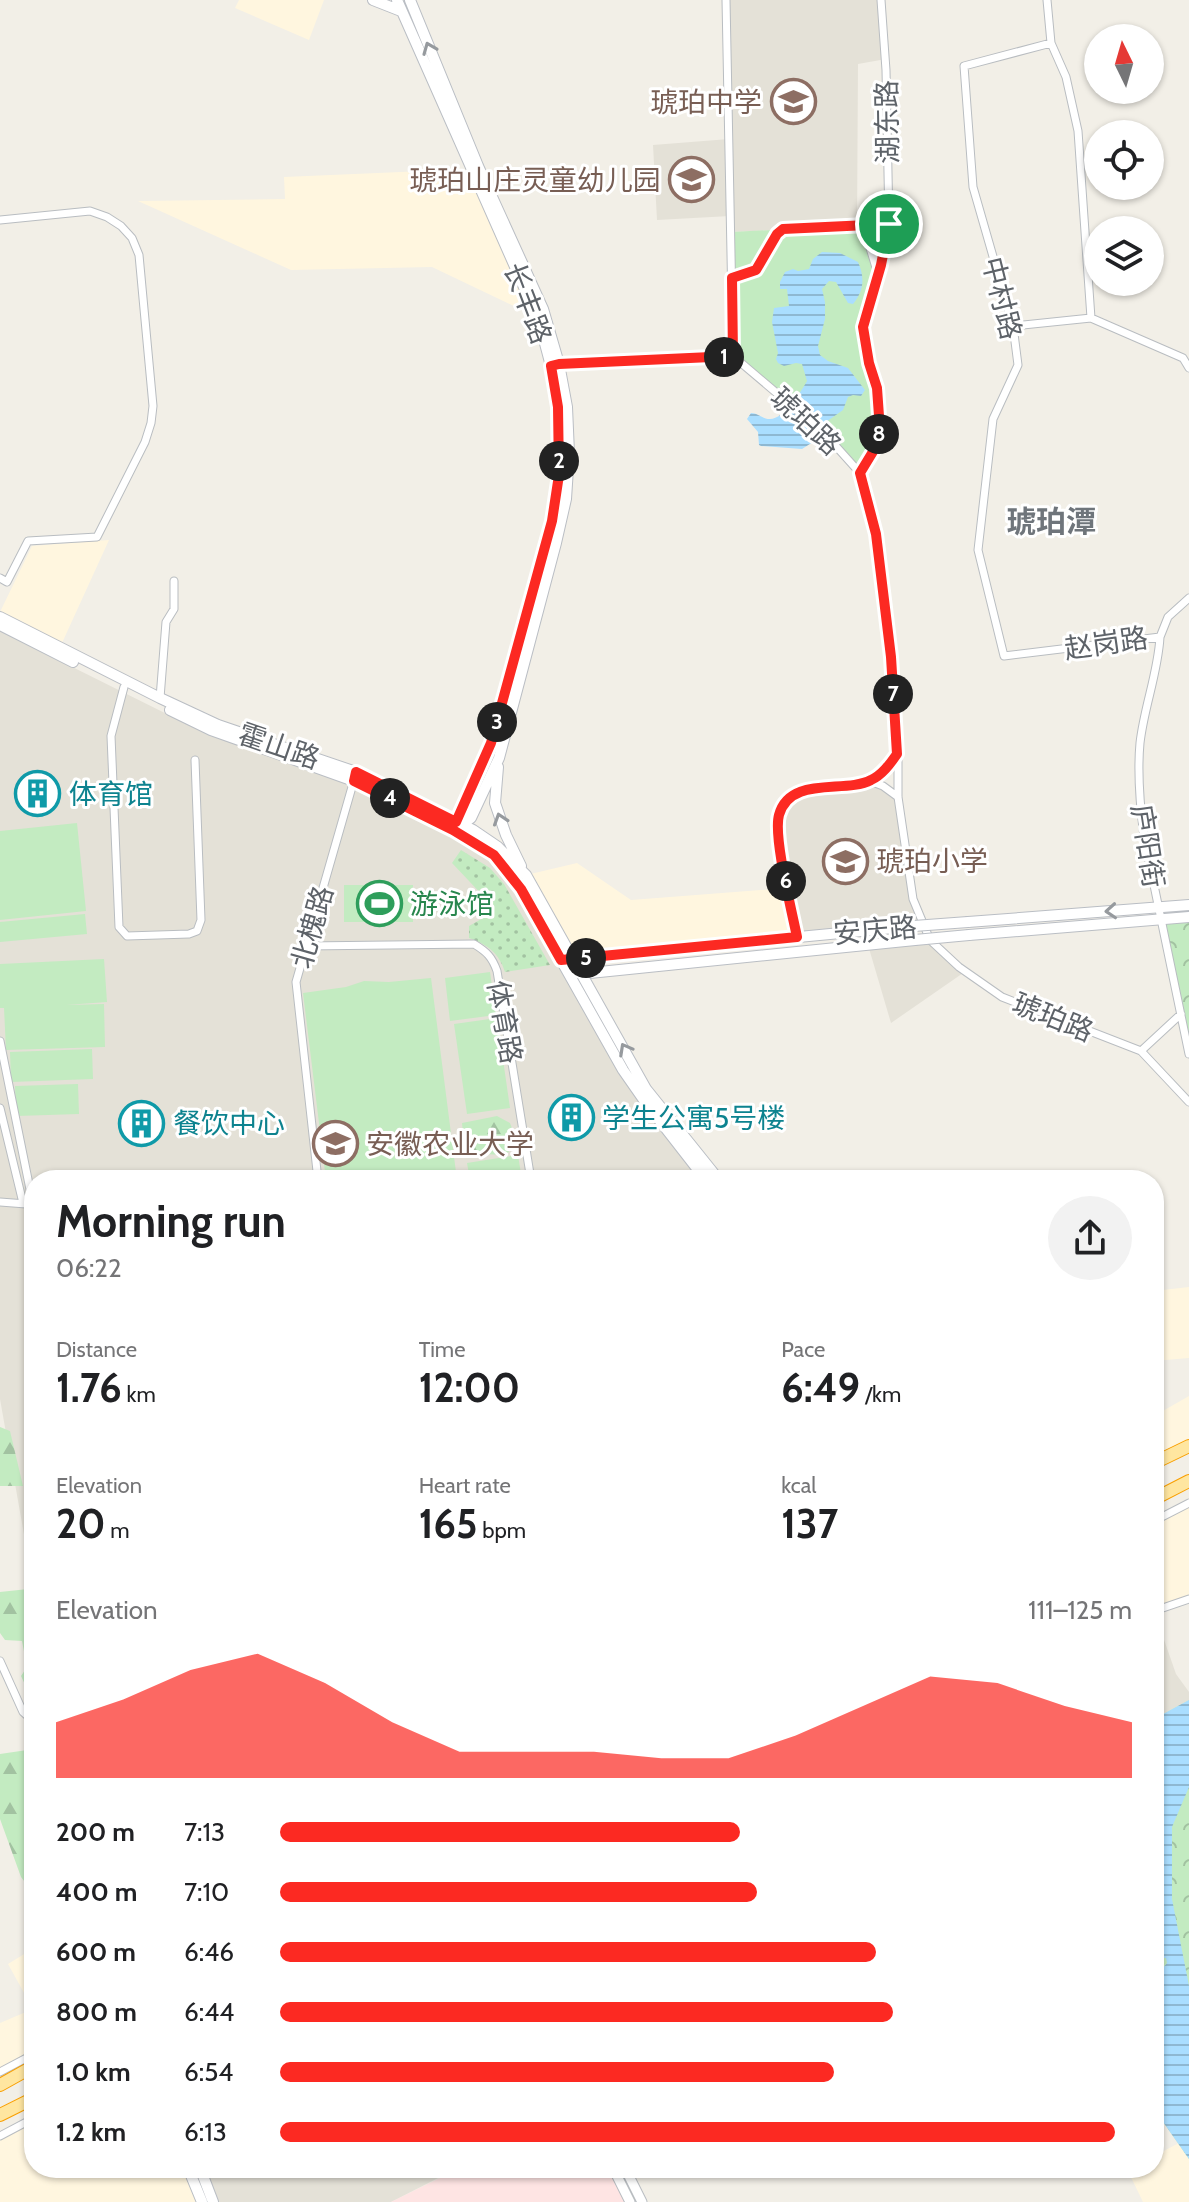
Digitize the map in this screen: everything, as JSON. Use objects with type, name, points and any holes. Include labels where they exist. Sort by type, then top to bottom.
[{"type":"highway","points":[[1164,1455],[1189,1443]]},
{"type":"highway","points":[[1164,1494],[1189,1481]]},
{"type":"highway","points":[[0,2085],[24,2072]]},
{"type":"highway","points":[[0,2115],[24,2103]]},
{"type":"main road","points":[[373,0],[399,5]]},
{"type":"main road","name":"长丰路","points":[[410,0],[478,166],[543,309],[567,415],[569,453],[566,499],[499,758],[471,818],[457,826]]},
{"type":"main road","name":"长丰路","points":[[399,5],[539,321],[555,365],[558,407],[559,475],[552,521],[491,743],[457,826]]},
{"type":"main road","name":"霍山路","points":[[0,617],[218,725],[355,776],[457,826],[494,855],[521,889],[623,1070],[698,1170]]},
{"type":"main road","name":"霍山路","points":[[0,625],[211,730],[355,776]]},
{"type":"main road","points":[[499,758],[495,803],[506,835],[526,875]]},
{"type":"main road","name":"霍山路","points":[[457,826],[473,830],[498,847],[526,875],[646,1089],[711,1170]]},
{"type":"main road","name":"安庆路","points":[[561,960],[914,926],[1189,905]]},
{"type":"main road","name":"安庆路","points":[[570,975],[915,940],[1189,917]]},
{"type":"main road","points":[[192,2178],[202,2202]]},
{"type":"main road","points":[[204,2178],[213,2202]]},
{"type":"street","points":[[555,365],[733,356],[726,0]]},
{"type":"street","name":"湖东路","points":[[860,473],[877,445],[880,430],[877,388],[863,327],[889,224],[886,70],[881,0]]},
{"type":"street","points":[[1047,0],[1051,43],[1066,77],[1078,131],[1091,318]]},
{"type":"street","name":"中村路","points":[[1004,656],[978,550],[993,419],[1018,365],[1013,326],[973,187],[964,66],[1051,43]]},
{"type":"street","points":[[0,220],[90,211],[121,226],[132,238],[139,255],[153,406],[145,442],[97,537],[28,541],[7,582],[0,578]]},
{"type":"street","points":[[732,278],[756,270],[783,229],[889,224]]},
{"type":"street","points":[[857,226],[870,248],[878,274]]},
{"type":"street","points":[[1013,326],[1091,318],[1183,358],[1189,368]]},
{"type":"street","name":"琥珀路","points":[[733,356],[825,434],[860,473],[876,534],[891,657],[898,797],[913,899],[930,940],[959,967],[1002,997],[1141,1051]]},
{"type":"street","points":[[160,698],[166,622],[174,609],[174,581]]},
{"type":"street","name":"赵岗路","points":[[1004,656],[1160,637],[1168,617],[1189,598]]},
{"type":"street","name":"庐阳街","points":[[1160,637],[1159,657],[1140,740],[1138,774],[1144,837],[1189,1054]]},
{"type":"street","points":[[124,687],[111,736],[119,927],[127,936],[189,934],[197,931],[201,920],[195,760]]},
{"type":"street","points":[[797,937],[778,834],[779,814],[800,791],[870,781],[886,769],[897,754]]},
{"type":"street","name":"北槐路","points":[[317,1170],[296,982],[355,776]]},
{"type":"street","points":[[870,781],[898,797]]},
{"type":"street","name":"体育路","points":[[306,946],[474,944],[493,959],[529,1170]]},
{"type":"street","points":[[1181,1014],[1141,1051],[1189,1102]]},
{"type":"street","points":[[0,1041],[26,1170]]},
{"type":"street","points":[[0,1108],[23,1203],[0,1202]]},
{"type":"street","points":[[1164,1516],[1189,1503]]},
{"type":"street","points":[[1164,1608],[1189,1599]]},
{"type":"street","points":[[0,1661],[24,1713]]},
{"type":"street","points":[[0,2072],[24,2059]]},
{"type":"street","points":[[0,2136],[24,2123]]},
{"type":"street","points":[[618,2178],[630,2202]]},
{"type":"street","points":[[630,2178],[642,2202]]},
{"type":"shaded area","points":[[239,0],[324,0],[309,40],[235,8]]},
{"type":"shaded area","name":"琥珀中学","points":[[726,0],[881,0],[886,59],[858,64],[857,226],[731,232],[730,216],[657,220],[653,145],[729,139]]},
{"type":"shaded area","points":[[471,169],[537,317],[432,267],[291,270],[138,201],[285,199],[284,177]]},
{"type":"shaded area","points":[[109,540],[62,643],[0,612],[32,546]]},
{"type":"shaded area","name":"安徽农业大学","points":[[0,631],[207,734],[350,785],[449,834],[490,859],[518,893],[619,1074],[691,1170],[24,1170],[24,1535],[0,1399]]},
{"type":"shaded area","name":"琥珀小学","points":[[870,781],[898,797],[913,899],[924,924],[797,937],[778,834],[779,814],[800,791]]},
{"type":"shaded area","points":[[577,863],[631,900],[788,888],[797,937],[574,959],[526,875]]},
{"type":"shaded area","points":[[930,940],[966,971],[891,1023],[868,945]]},
{"type":"shaded area","points":[[1189,1287],[1189,1358],[1164,1360],[1164,1290]]},
{"type":"shaded area","points":[[1189,1396],[1189,1440],[1164,1453],[1164,1410]]},
{"type":"shaded area","points":[[1189,1503],[1189,1599],[1164,1608],[1164,1516]]},
{"type":"shaded area","points":[[1164,1640],[1176,1674],[1189,1692],[1189,1700],[1164,1714]]},
{"type":"shaded area","points":[[24,1954],[24,1993],[8,1964]]},
{"type":"shaded area","points":[[24,2013],[24,2056],[0,2068],[0,2023]]},
{"type":"shaded area","points":[[24,2123],[24,2178],[192,2178],[202,2202],[0,2202],[0,2136]]},
{"type":"shaded area","points":[[1179,2143],[1189,2159],[1189,2202],[1143,2202],[1131,2178],[1164,2178],[1164,2151]]},
{"type":"shaded area","points":[[204,2178],[438,2178],[391,2202],[213,2202]]},
{"type":"shaded area","points":[[440,2178],[618,2178],[630,2202],[391,2202]]},
{"type":"green space","points":[[889,224],[863,327],[877,388],[877,445],[860,473],[825,434],[733,356],[731,232]]},
{"type":"green space","points":[[77,823],[86,911],[0,920],[0,831]]},
{"type":"green space","points":[[461,850],[490,868],[504,884],[550,965],[505,972],[492,950],[469,938],[469,926],[492,913],[486,899],[452,863]]},
{"type":"green space","name":"游泳馆","points":[[344,885],[413,885],[413,922],[344,922]]},
{"type":"green space","points":[[85,914],[87,934],[0,942],[0,922]]},
{"type":"green space","points":[[1189,917],[1189,1054],[1161,920]]},
{"type":"green space","points":[[104,959],[107,1002],[66,1005],[104,1004],[105,1047],[6,1050],[4,1008],[0,1008],[0,964]]},
{"type":"green space","points":[[490,972],[496,1015],[450,1021],[445,978]]},
{"type":"green space","points":[[431,978],[456,1170],[325,1170],[303,993],[346,987],[364,981]]},
{"type":"green space","points":[[497,1018],[510,1108],[467,1114],[454,1024]]},
{"type":"green space","points":[[92,1049],[93,1079],[11,1082],[10,1052]]},
{"type":"green space","points":[[78,1084],[79,1114],[16,1116],[15,1086]]},
{"type":"green space","points":[[497,1116],[510,1123],[515,1136],[504,1144],[509,1152],[504,1155],[465,1153],[462,1123]]},
{"type":"green space","points":[[518,1155],[520,1170],[468,1170],[467,1163]]},
{"type":"green space","points":[[0,1427],[10,1431],[23,1486],[0,1486]]},
{"type":"green space","points":[[24,1589],[24,1651],[22,1641],[5,1640],[0,1633],[0,1592]]},
{"type":"green space","points":[[1189,1700],[1189,2159],[1164,2123],[1164,1714]]},
{"type":"green space","points":[[24,1750],[24,1881],[0,1819],[0,1754]]},
{"type":"water","points":[[822,252],[840,253],[858,262],[862,278],[861,289],[853,304],[848,303],[836,282],[829,281],[822,289],[825,319],[818,346],[820,355],[848,368],[865,390],[861,396],[848,397],[843,410],[826,422],[813,442],[802,449],[761,446],[758,432],[747,419],[751,413],[767,419],[781,415],[807,381],[802,364],[784,366],[776,359],[778,353],[772,322],[774,308],[789,306],[787,289],[780,289],[780,282],[785,272],[809,269],[813,259]]},
{"type":"water","points":[[1189,1700],[1189,1787],[1172,1827],[1172,1899],[1189,1986],[1189,2159],[1164,2123],[1164,1967],[1167,1963],[1164,1958],[1164,1714]]},
{"type":"place","name":"琥珀中学","points":[[793,102]]},
{"type":"place","name":"琥珀山庄灵童幼儿园","points":[[692,180]]},
{"type":"place","name":"体育馆","points":[[38,794]]},
{"type":"place","name":"琥珀小学","points":[[845,861]]},
{"type":"place","name":"游泳馆","points":[[379,904]]},
{"type":"place","name":"学生公寓5号楼","points":[[571,1118]]},
{"type":"place","name":"餐饮中心","points":[[142,1123]]},
{"type":"place","name":"安徽农业大学","points":[[335,1144]]},
{"type":"district","name":"琥珀潭","points":[[1051,522]]},
{"type":"route","points":[[889,224],[863,327],[877,388],[880,430],[877,445],[860,473],[876,534],[891,657],[897,754],[886,769],[870,781],[800,791],[779,814],[778,834],[797,937],[561,960],[521,889],[494,855],[453,830],[354,781],[356,772],[456,822],[491,743],[552,521],[559,475],[558,407],[551,366],[733,356],[732,278],[756,270],[777,234],[783,229],[889,224]]}]
